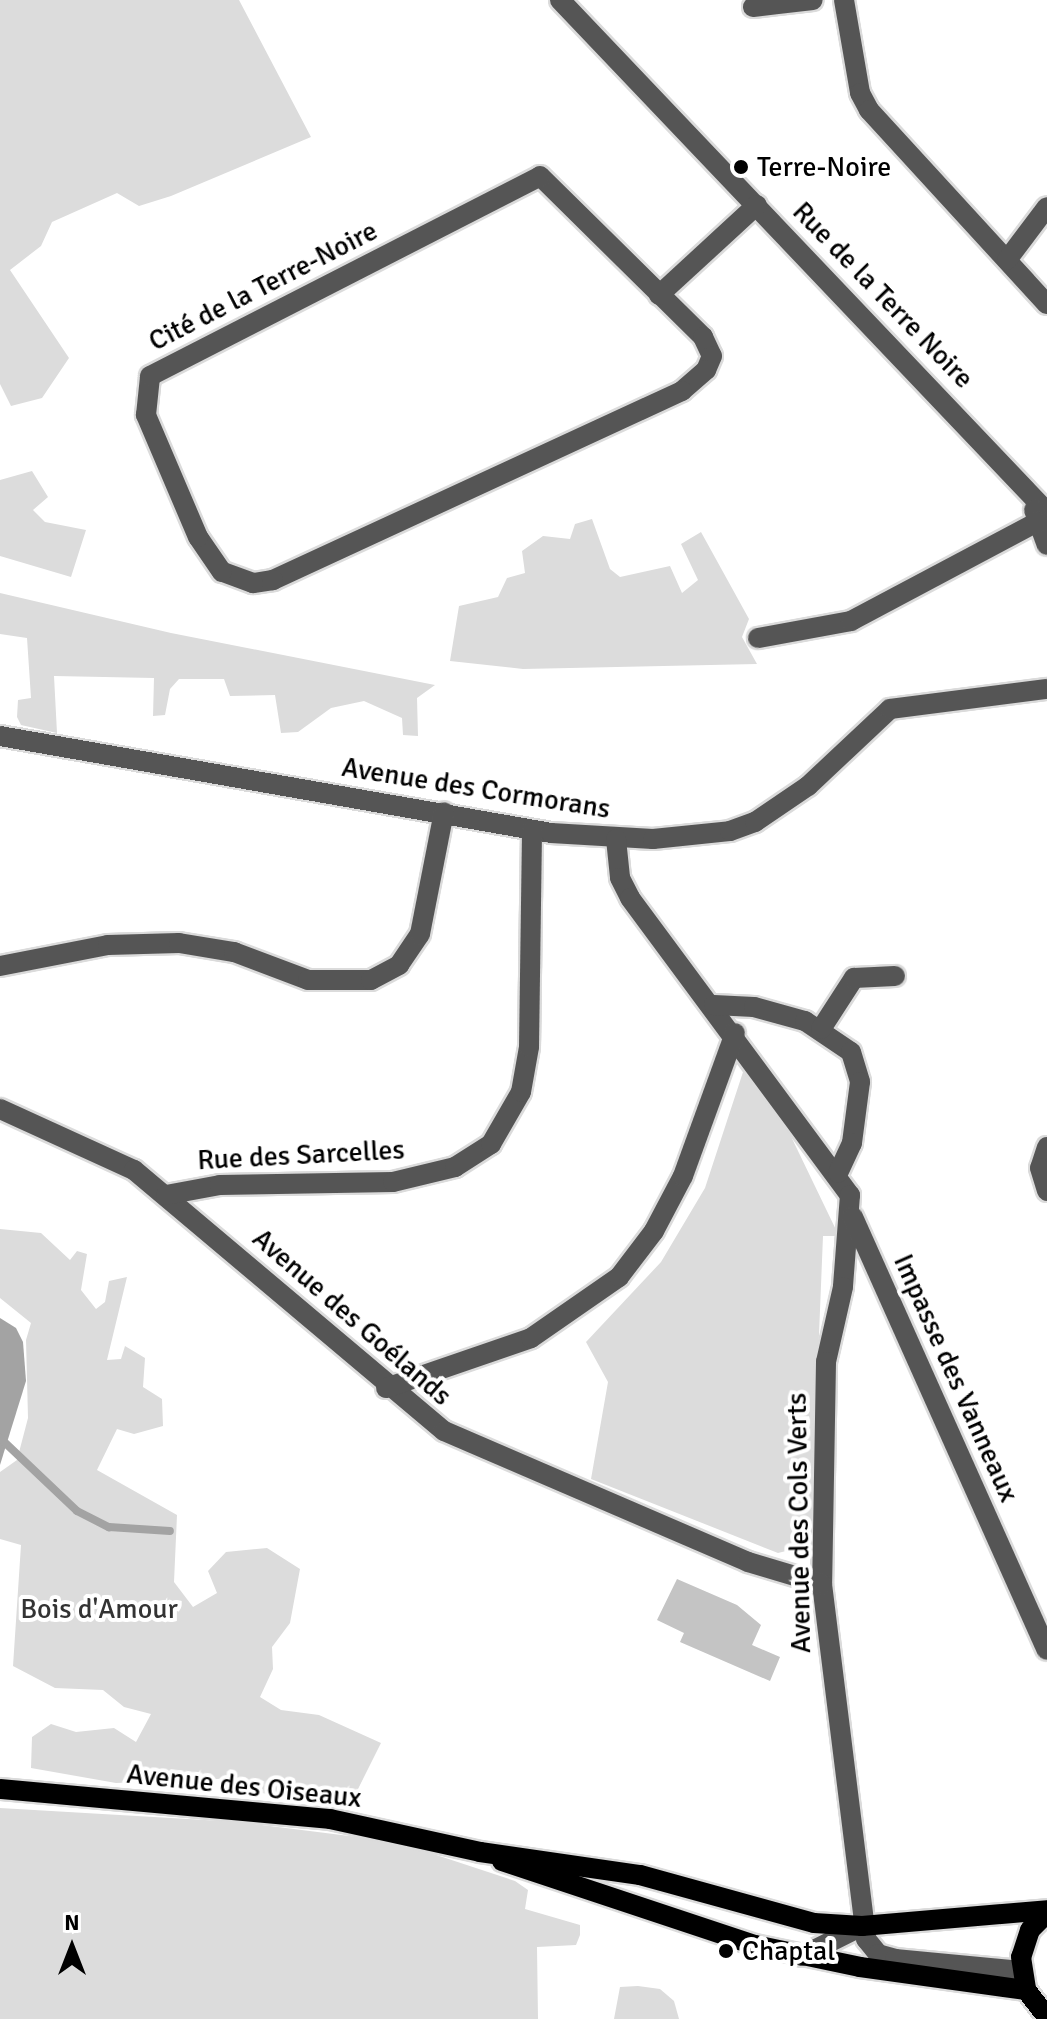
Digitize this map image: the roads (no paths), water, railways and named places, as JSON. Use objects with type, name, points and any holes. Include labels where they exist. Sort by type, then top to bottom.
[{"type":"main road","name":"Avenue des Oiseaux","points":[[0,1789],[290,1814],[480,1852],[596,1865],[805,1922],[862,1926],[1047,1911]]},
{"type":"main road","name":"Avenue des Oiseaux","points":[[480,1852],[587,1893],[802,1956],[1024,1980]]},
{"type":"main road","points":[[1047,1911],[1024,1944],[1024,1980],[1047,2017]]},
{"type":"street","name":"Rue de la Terre Noire","points":[[560,0],[1029,495],[1042,517],[1047,545]]},
{"type":"street","points":[[753,7],[813,0]]},
{"type":"street","points":[[844,0],[864,102],[1047,304]]},
{"type":"street","name":"Cité de la Terre-Noire","points":[[540,176],[659,295],[710,350],[711,363],[698,381],[273,580],[237,580],[211,561],[144,405],[145,385],[161,367],[540,176]]},
{"type":"street","points":[[659,295],[757,205]]},
{"type":"street","points":[[1007,260],[1047,207]]},
{"type":"street","points":[[758,638],[851,621],[1042,517]]},
{"type":"street","name":"Avenue des Cormorans","points":[[0,736],[444,812],[532,830],[616,839],[742,828],[792,799],[898,707],[1047,689]]},
{"type":"street","points":[[0,966],[108,945],[179,943],[234,952],[308,980],[371,980],[399,965],[420,934],[444,812]]},
{"type":"street","name":"Rue des Sarcelles","points":[[166,1195],[220,1185],[393,1182],[455,1167],[491,1144],[521,1092],[529,1047],[532,830]]},
{"type":"street","name":"Avenue des Cols Verts","points":[[616,839],[623,887],[838,1173],[853,1217],[826,1362],[822,1584],[862,1926]]},
{"type":"street","points":[[821,1029],[854,978],[895,976]]},
{"type":"street","points":[[714,1005],[777,1012],[821,1029],[851,1052],[860,1070],[852,1143],[838,1173]]},
{"type":"street","points":[[386,1388],[531,1338],[619,1277],[654,1231],[683,1176],[735,1033]]},
{"type":"street","name":"Avenue des Goélands","points":[[0,1109],[99,1151],[166,1195],[386,1388],[477,1449],[770,1571],[822,1584]]},
{"type":"street","points":[[1047,1147],[1040,1168],[1047,1191]]},
{"type":"street","name":"Impasse des Vanneaux","points":[[853,1217],[1047,1650]]},
{"type":"street","points":[[862,1926],[870,1945],[885,1957],[1024,1980]]},
{"type":"street","name":"Avenue des Oiseaux","points":[[802,1956],[862,1926]]},
{"type":"waterway","points":[[0,1438],[77,1511],[109,1527],[170,1531]]},
{"type":"place","name":"Terre-Noire","points":[[741,167]]},
{"type":"place","name":"Chaptal","points":[[726,1951]]},
{"type":"park label","name":"Bois d'Amour","points":[[99,1609]]}]
